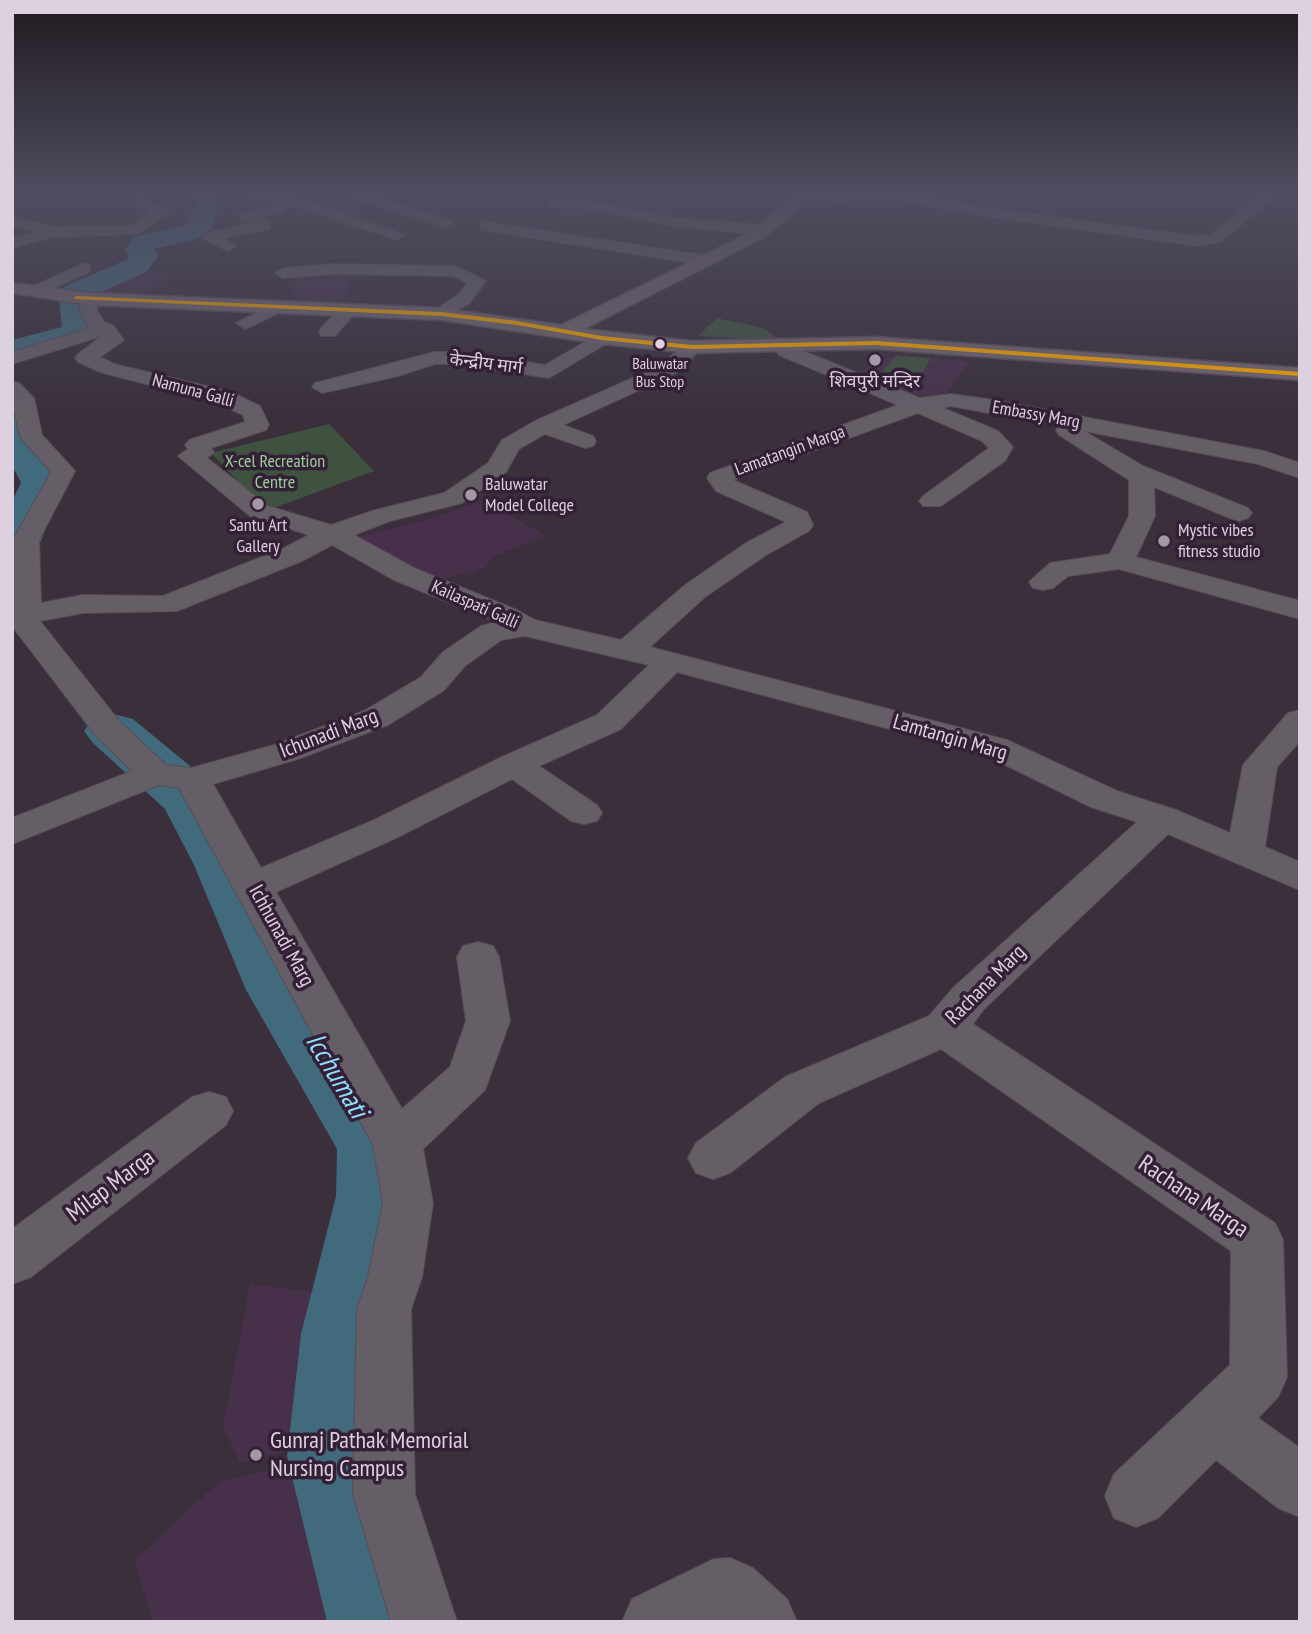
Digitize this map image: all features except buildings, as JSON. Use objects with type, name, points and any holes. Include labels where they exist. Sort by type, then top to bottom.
[{"type":"main road","points":[[566,330],[691,269]]},
{"type":"main road","points":[[12,288],[84,299],[441,314],[566,330],[602,338],[692,347],[917,345],[1300,374]]},
{"type":"street","points":[[32,291],[81,269]]},
{"type":"street","points":[[282,273],[334,270],[456,271],[477,281],[464,299],[441,314]]},
{"type":"street","points":[[84,299],[97,326],[106,329]]},
{"type":"street","points":[[245,323],[273,309]]},
{"type":"street","points":[[328,332],[347,311]]},
{"type":"street","points":[[12,358],[106,329]]},
{"type":"street","name":"Namuna Galli","points":[[106,329],[114,340],[85,358],[107,368],[223,397],[252,411],[258,425],[197,445],[202,453],[190,456],[259,511],[332,534]]},
{"type":"street","name":"केन्द्रीय मार्ग","points":[[322,387],[391,372],[411,363],[435,358],[460,358],[549,372],[602,338]]},
{"type":"street","name":"Embassy Marg","points":[[782,345],[786,351],[861,384],[918,405],[951,400],[1264,458],[1300,471]]},
{"type":"street","points":[[17,617],[83,604],[167,604],[292,555],[332,534],[382,516],[453,498],[498,467],[510,445],[543,426],[669,369],[692,347]]},
{"type":"street","points":[[12,387],[26,403],[31,437],[73,468],[26,540],[28,598],[17,617]]},
{"type":"street","points":[[918,405],[990,436],[1001,447],[997,456],[932,501]]},
{"type":"street","name":"Lamatangin Marga","points":[[627,651],[695,591],[756,549],[800,524],[798,517],[725,486],[719,478],[918,405]]},
{"type":"street","points":[[1046,418],[1135,471],[1239,513]]},
{"type":"street","points":[[543,426],[585,441]]},
{"type":"street","points":[[1121,561],[1142,516],[1141,479],[1135,471]]},
{"type":"street","name":"Kailaspati Galli","points":[[332,534],[404,574],[507,616],[526,627],[627,651]]},
{"type":"street","points":[[1043,582],[1060,569],[1121,561],[1300,610]]},
{"type":"street","name":"Ichhunadi Marg","points":[[17,617],[108,729],[173,776],[254,886],[397,1143],[408,1203],[395,1277],[384,1309],[384,1494],[424,1622]]},
{"type":"street","name":"Ichunadi Marg","points":[[12,832],[173,776],[286,752],[376,718],[432,684],[454,659],[492,632],[526,627]]},
{"type":"street","name":"Lamtangin Marg","points":[[627,651],[995,747],[1104,799],[1163,818],[1300,877]]},
{"type":"street","points":[[254,886],[385,829],[514,764],[609,722],[671,661]]},
{"type":"street","points":[[1245,854],[1260,765],[1300,720]]},
{"type":"street","points":[[514,764],[584,813]]},
{"type":"street","name":"Rachana Marg","points":[[713,1158],[802,1090],[944,1028],[969,999],[1163,818]]},
{"type":"street","points":[[397,1143],[468,1077],[488,1021],[478,957]]},
{"type":"street","name":"Rachana Marga","points":[[944,1028],[1257,1240],[1258,1377],[1136,1496]]},
{"type":"street","name":"Milap Marga","points":[[12,1260],[209,1111]]},
{"type":"street","points":[[1213,1421],[1300,1486]]},
{"type":"street","points":[[655,1622],[714,1592],[730,1591],[764,1622]]},
{"type":"shaded area","points":[[83,269],[135,269],[169,273],[159,286],[136,297],[87,295],[100,288],[56,282]]},
{"type":"shaded area","points":[[297,272],[351,272],[351,281],[341,306],[291,305]]},
{"type":"shaded area","points":[[896,355],[969,362],[944,398],[897,392],[846,377]]},
{"type":"shaded area","points":[[483,500],[547,536],[494,556],[486,567],[466,576],[458,573],[434,585],[347,540],[436,517]]},
{"type":"shaded area","name":"Gunraj Pathak Memorial Nursing Campus","points":[[250,1284],[357,1297],[332,1402],[326,1484],[358,1622],[152,1622],[135,1560],[220,1481],[309,1462],[306,1447],[240,1463],[223,1427]]},
{"type":"green space","points":[[717,318],[763,328],[775,337],[752,339],[698,336]]},
{"type":"green space","points":[[896,356],[931,358],[916,384],[880,374]]},
{"type":"green space","name":"X-cel Recreation Centre","points":[[329,424],[374,471],[266,511],[211,453]]},
{"type":"waterway","name":"Icchumati","points":[[12,350],[75,333],[78,327],[74,300],[76,292],[128,269]]},
{"type":"waterway","name":"Icchumati","points":[[12,415],[27,456],[42,482],[12,557]]},
{"type":"waterway","name":"Icchumati","points":[[113,731],[191,799],[227,865],[283,990],[379,1146],[379,1196],[349,1334],[339,1456],[384,1622]]},
{"type":"transit line","points":[[76,298],[441,314],[517,323],[602,338],[692,347],[876,343],[1300,374]]},
{"type":"place","name":"Baluwatar Bus Stop","points":[[660,344]]},
{"type":"place","name":"शिवपुरी मन्दिर","points":[[875,360]]},
{"type":"place","name":"Baluwatar Model College","points":[[471,495]]},
{"type":"place","name":"Santu Art Gallery","points":[[258,504]]},
{"type":"place","name":"Mystic vibes fitness studio","points":[[1164,541]]},
{"type":"place","name":"Gunraj Pathak Memorial Nursing Campus","points":[[256,1455]]}]
